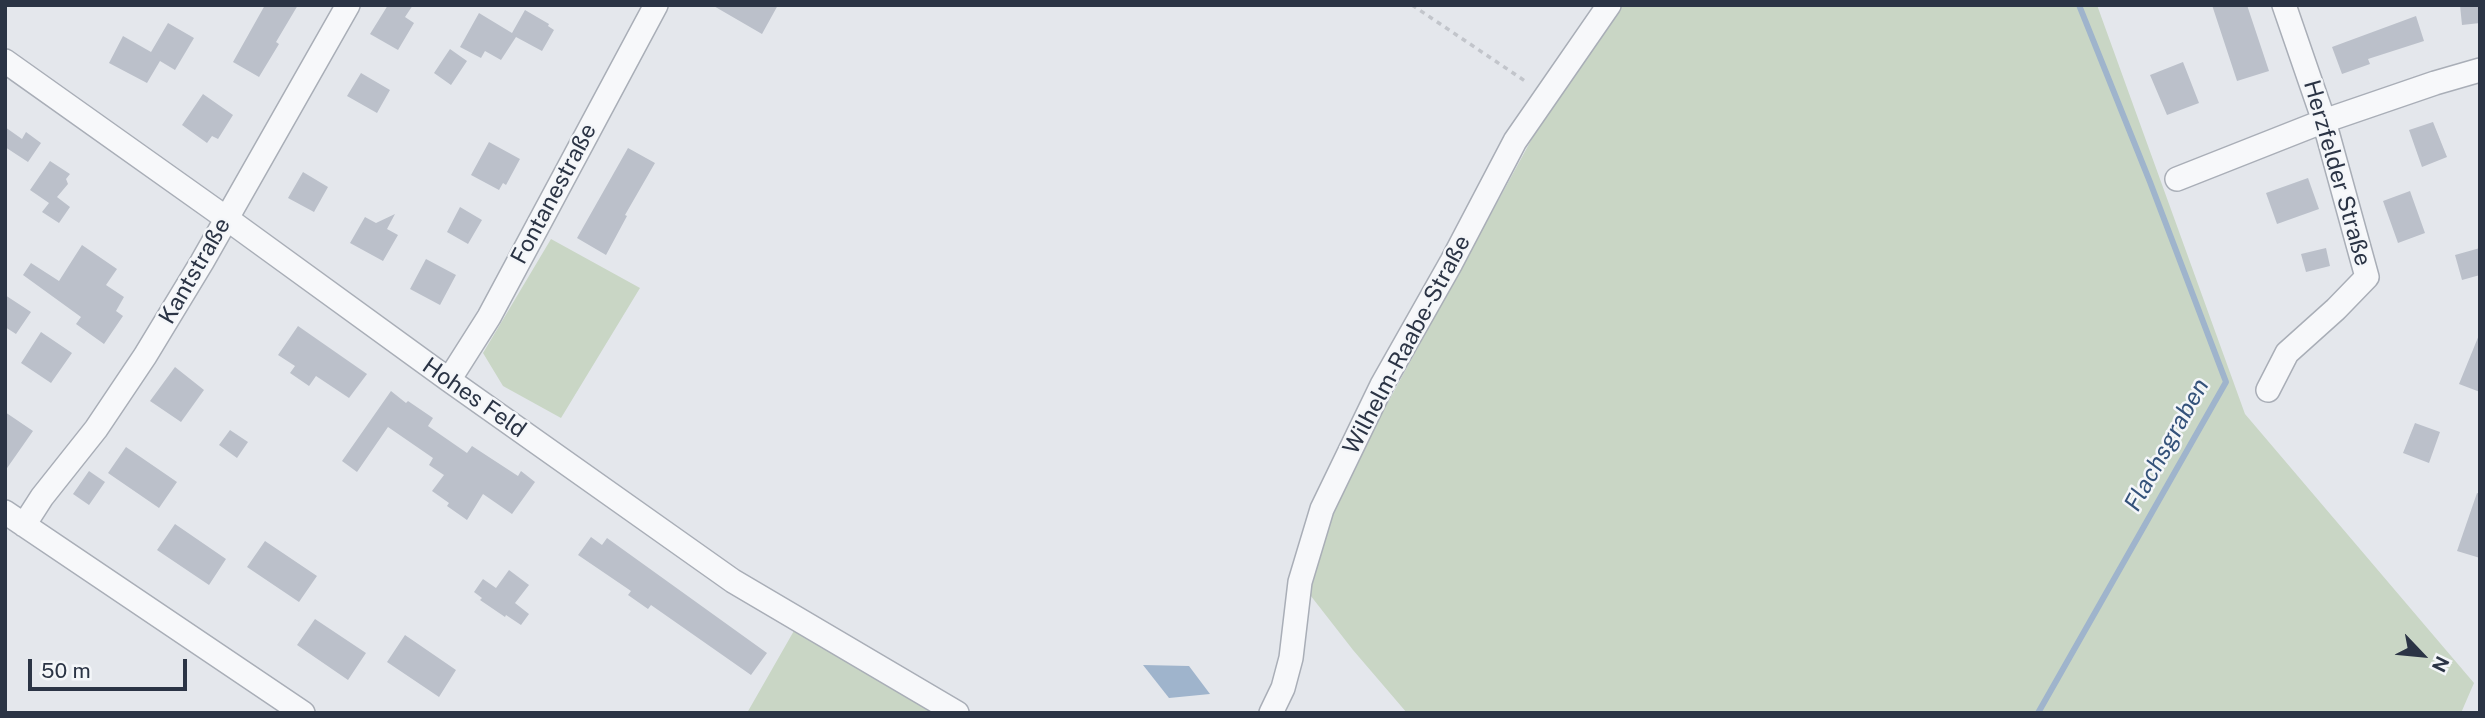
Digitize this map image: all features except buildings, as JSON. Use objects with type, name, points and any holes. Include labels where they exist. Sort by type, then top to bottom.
[{"type":"street","name":"Kantstraße","points":[[24,525],[42,497],[96,429],[145,356],[348,5]]},
{"type":"street","name":"Fontanestraße","points":[[449,380],[489,317],[656,5]]},
{"type":"street","name":"Wilhelm-Raabe-Straße","points":[[1271,713],[1283,688],[1291,658],[1300,582],[1322,509],[1382,386],[1515,141],[1609,5]]},
{"type":"street","name":"Herzfelder Straße","points":[[2268,390],[2287,353],[2367,277],[2324,121],[2284,5]]},
{"type":"street","name":"Hohes Feld","points":[[5,61],[733,581],[957,713]]},
{"type":"street","points":[[2177,178],[2324,121],[2435,83],[2480,71]]},
{"type":"street","points":[[5,512],[303,713]]},
{"type":"path","points":[[1412,5],[1547,96]]},
{"type":"green space","points":[[1605,5],[2097,5],[2245,414],[2474,683],[2461,713],[1407,713],[1307,591],[1328,512]]},
{"type":"green space","points":[[551,239],[640,288],[561,418],[503,386],[483,353]]},
{"type":"green space","points":[[795,629],[936,713],[747,713]]},
{"type":"water","points":[[1143,665],[1189,666],[1210,694],[1169,698]]},
{"type":"waterway","name":"Flachsgraben","points":[[2038,713],[2226,382],[2079,5]]}]
